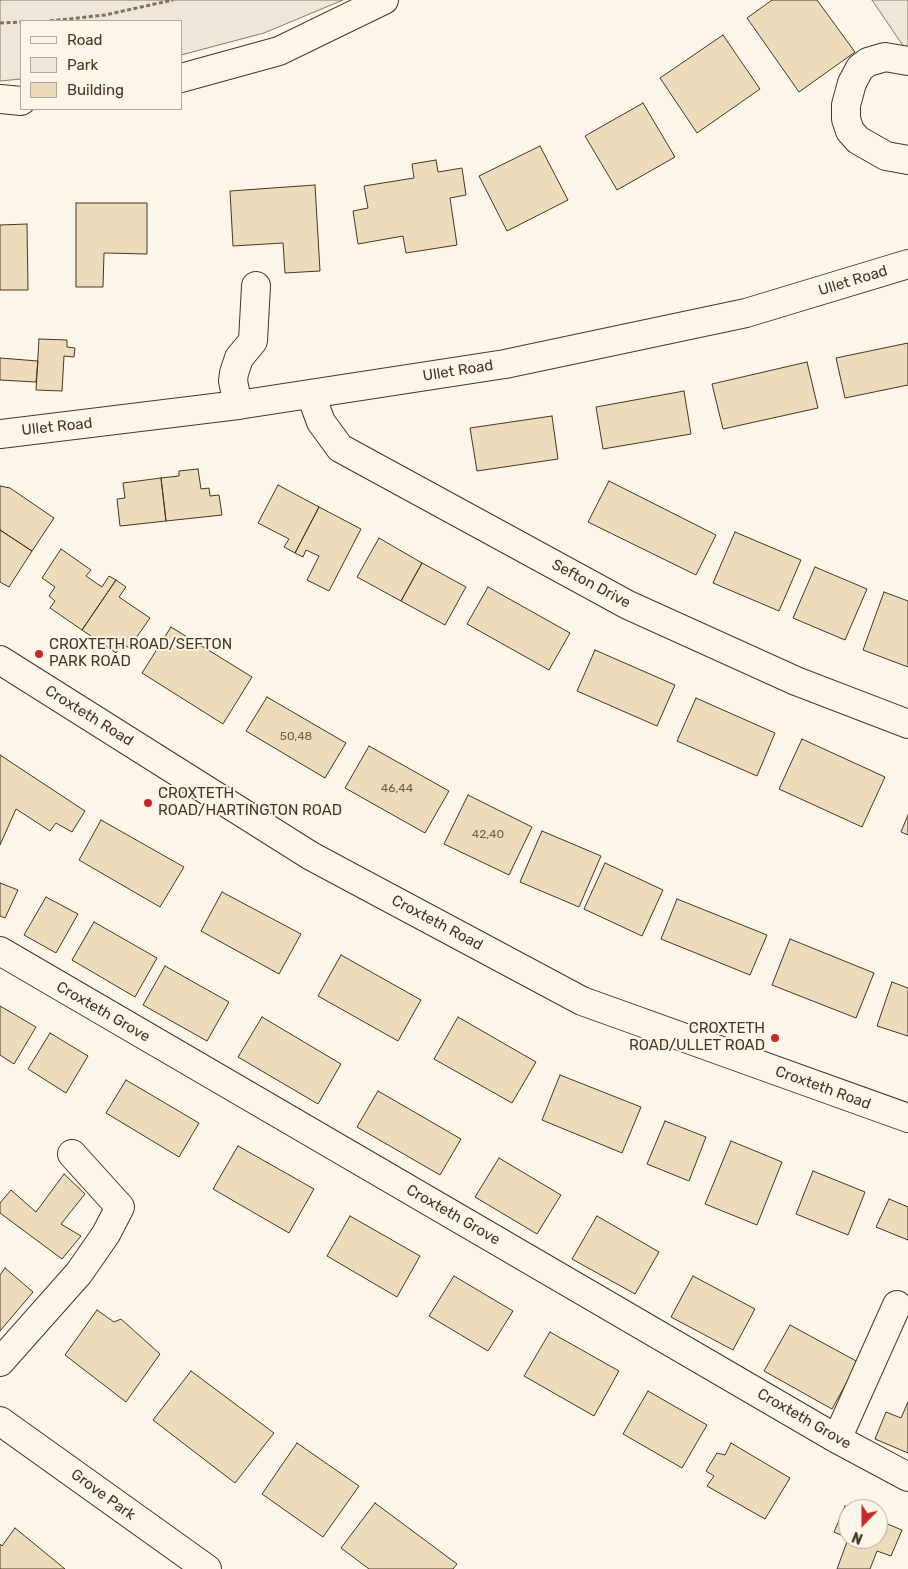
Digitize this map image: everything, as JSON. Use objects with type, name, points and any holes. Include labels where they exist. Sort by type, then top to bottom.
[{"type":"street","points":[[182,78],[279,51],[384,0]]},
{"type":"street","points":[[908,61],[886,57],[868,62],[860,68],[852,83],[846,105],[846,118],[850,131],[858,140],[886,156],[908,160]]},
{"type":"street","points":[[0,99],[20,101]]},
{"type":"street","name":"Ullet Road","points":[[0,434],[311,395],[505,364],[746,313],[908,264]]},
{"type":"street","points":[[238,405],[233,381],[234,373],[239,358],[253,341],[256,286]]},
{"type":"street","name":"Sefton Drive","points":[[311,395],[320,422],[340,448],[628,605],[796,681],[908,724]]},
{"type":"street","name":"Croxteth Road","points":[[0,660],[311,856],[582,1001],[908,1118]]},
{"type":"street","name":"Croxteth Grove","points":[[0,952],[908,1477]]},
{"type":"street","points":[[0,1362],[79,1273],[106,1234],[120,1207],[72,1154]]},
{"type":"street","points":[[838,1438],[897,1305]]},
{"type":"street","name":"Grove Park","points":[[0,1421],[207,1569]]},
{"type":"path","points":[[59,20],[105,15],[173,0]]},
{"type":"path","points":[[0,23],[20,22]]},
{"type":"green space","points":[[0,0],[343,0],[264,33],[182,55],[182,20],[20,20],[20,79],[0,81]]},
{"type":"green space","points":[[872,0],[908,0],[908,53]]},
{"type":"building","points":[[772,0],[817,0],[855,52],[799,92],[747,18]]},
{"type":"building","points":[[723,35],[760,89],[697,133],[660,78]]},
{"type":"building","points":[[643,103],[675,157],[617,190],[585,136]]},
{"type":"building","points":[[540,146],[568,200],[507,231],[479,176]]},
{"type":"building","points":[[436,160],[438,172],[462,168],[466,195],[450,198],[457,245],[406,253],[403,236],[358,244],[353,211],[368,208],[364,186],[414,178],[412,164]]},
{"type":"building","points":[[315,185],[320,271],[285,273],[283,243],[233,246],[230,191]]},
{"type":"building","points":[[76,203],[147,203],[147,254],[104,253],[103,287],[76,287]]},
{"type":"building","points":[[27,224],[28,290],[0,290],[0,225]]},
{"type":"building","points":[[39,339],[67,340],[67,347],[75,348],[74,357],[64,356],[62,391],[36,390]]},
{"type":"building","points":[[908,343],[908,385],[845,398],[836,358]]},
{"type":"building","points":[[0,358],[38,361],[36,382],[0,380]]},
{"type":"building","points":[[807,362],[818,408],[723,429],[712,384]]},
{"type":"building","points":[[684,391],[691,434],[603,449],[596,407]]},
{"type":"building","points":[[552,416],[558,459],[477,471],[470,428]]},
{"type":"building","points":[[198,469],[201,489],[209,488],[210,496],[219,495],[222,515],[166,521],[161,478],[179,476],[179,471]]},
{"type":"building","points":[[161,478],[166,521],[120,526],[117,499],[125,498],[123,483]]},
{"type":"building","points":[[609,481],[716,535],[696,575],[588,522]]},
{"type":"building","points":[[278,485],[319,507],[295,553],[284,547],[289,539],[258,523]]},
{"type":"building","points":[[0,486],[10,488],[54,518],[32,551],[0,530]]},
{"type":"building","points":[[319,507],[361,529],[329,591],[307,580],[319,556],[306,550],[303,557],[295,553]]},
{"type":"building","points":[[0,530],[32,551],[9,587],[0,582]]},
{"type":"building","points":[[735,532],[801,560],[779,611],[713,583]]},
{"type":"building","points":[[379,538],[422,563],[401,601],[357,577]]},
{"type":"building","points":[[61,549],[91,570],[86,576],[102,587],[109,576],[116,580],[82,630],[50,608],[55,601],[49,596],[55,587],[42,578]]},
{"type":"building","points":[[422,563],[466,587],[445,625],[401,601]]},
{"type":"building","points":[[815,567],[867,589],[845,640],[793,618]]},
{"type":"building","points":[[116,580],[126,587],[119,597],[150,618],[129,648],[122,643],[116,653],[82,630]]},
{"type":"building","points":[[488,587],[570,633],[549,670],[467,624]]},
{"type":"building","points":[[884,592],[908,601],[908,667],[863,650]]},
{"type":"building","points":[[171,627],[252,677],[223,724],[142,673]]},
{"type":"building","points":[[595,650],[675,685],[657,726],[577,691]]},
{"type":"building","points":[[267,697],[346,743],[325,778],[246,731]]},
{"type":"building","points":[[696,698],[775,733],[757,776],[677,741]]},
{"type":"building","points":[[802,739],[885,777],[862,827],[779,789]]},
{"type":"building","points":[[369,746],[449,791],[425,833],[345,788]]},
{"type":"building","points":[[0,755],[85,811],[72,832],[56,823],[50,831],[16,809],[0,845]]},
{"type":"building","points":[[468,795],[532,827],[509,875],[444,844]]},
{"type":"building","points":[[908,815],[908,835],[901,832]]},
{"type":"building","points":[[101,820],[184,867],[160,907],[79,860]]},
{"type":"building","points":[[542,831],[601,856],[579,907],[520,882]]},
{"type":"building","points":[[605,863],[663,890],[642,936],[584,909]]},
{"type":"building","points":[[0,883],[18,890],[5,918],[0,916]]},
{"type":"building","points":[[222,892],[301,934],[279,974],[201,931]]},
{"type":"building","points":[[46,897],[78,914],[56,953],[24,935]]},
{"type":"building","points":[[677,899],[767,935],[750,975],[661,939]]},
{"type":"building","points":[[94,922],[157,958],[135,997],[72,960]]},
{"type":"building","points":[[790,939],[874,973],[856,1018],[772,985]]},
{"type":"building","points":[[341,955],[421,1000],[398,1041],[318,996]]},
{"type":"building","points":[[165,966],[229,1002],[207,1041],[143,1005]]},
{"type":"building","points":[[892,982],[908,988],[908,1036],[877,1026]]},
{"type":"building","points":[[0,1006],[36,1027],[14,1064],[0,1055]]},
{"type":"building","points":[[262,1017],[341,1064],[318,1104],[238,1057]]},
{"type":"building","points":[[458,1017],[536,1062],[512,1103],[434,1059]]},
{"type":"building","points":[[50,1033],[88,1056],[66,1093],[28,1069]]},
{"type":"building","points":[[560,1075],[641,1107],[622,1153],[542,1120]]},
{"type":"building","points":[[126,1080],[199,1123],[179,1157],[106,1113]]},
{"type":"building","points":[[378,1091],[461,1139],[440,1175],[357,1127]]},
{"type":"building","points":[[665,1121],[706,1137],[689,1181],[647,1164]]},
{"type":"building","points":[[731,1141],[782,1162],[757,1225],[705,1204]]},
{"type":"building","points":[[238,1146],[314,1189],[289,1233],[213,1189]]},
{"type":"building","points":[[499,1158],[561,1195],[537,1234],[475,1197]]},
{"type":"building","points":[[813,1171],[865,1192],[848,1235],[796,1214]]},
{"type":"building","points":[[64,1174],[85,1194],[61,1224],[81,1236],[62,1259],[0,1213],[0,1203],[11,1190],[36,1212]]},
{"type":"building","points":[[889,1199],[908,1207],[908,1240],[876,1227]]},
{"type":"building","points":[[350,1216],[420,1256],[397,1297],[327,1256]]},
{"type":"building","points":[[597,1216],[659,1252],[635,1294],[572,1259]]},
{"type":"building","points":[[5,1268],[33,1292],[0,1331],[0,1275]]},
{"type":"building","points":[[454,1276],[513,1311],[488,1351],[429,1316]]},
{"type":"building","points":[[693,1276],[755,1309],[733,1350],[671,1317]]},
{"type":"building","points":[[97,1310],[114,1322],[121,1319],[160,1354],[126,1402],[65,1355]]},
{"type":"building","points":[[790,1325],[858,1362],[832,1409],[764,1371]]},
{"type":"building","points":[[550,1332],[619,1371],[594,1416],[524,1376]]},
{"type":"building","points":[[191,1371],[274,1433],[235,1483],[153,1420]]},
{"type":"building","points":[[648,1391],[707,1425],[682,1468],[623,1434]]},
{"type":"building","points":[[908,1402],[908,1453],[875,1439],[886,1412],[901,1418]]},
{"type":"building","points":[[297,1443],[359,1486],[323,1537],[262,1494]]},
{"type":"building","points":[[731,1443],[790,1478],[765,1519],[707,1486],[714,1476],[706,1471],[717,1453],[725,1455]]},
{"type":"building","points":[[375,1503],[457,1564],[453,1569],[369,1569],[341,1548]]},
{"type":"building","points":[[838,1523],[838,1534],[834,1532]]},
{"type":"building","points":[[888,1524],[902,1530],[891,1556],[877,1551],[870,1569],[837,1569],[844,1549],[888,1549]]},
{"type":"building","points":[[15,1528],[65,1569],[0,1569],[0,1544],[2,1546]]},
{"type":"place","name":"CROXTETH ROAD/SEFTON PARK ROAD","points":[[39,654]]},
{"type":"place","name":"CROXTETH ROAD/HARTINGTON ROAD","points":[[148,803]]},
{"type":"place","name":"CROXTETH ROAD/ULLET ROAD","points":[[775,1038]]}]
